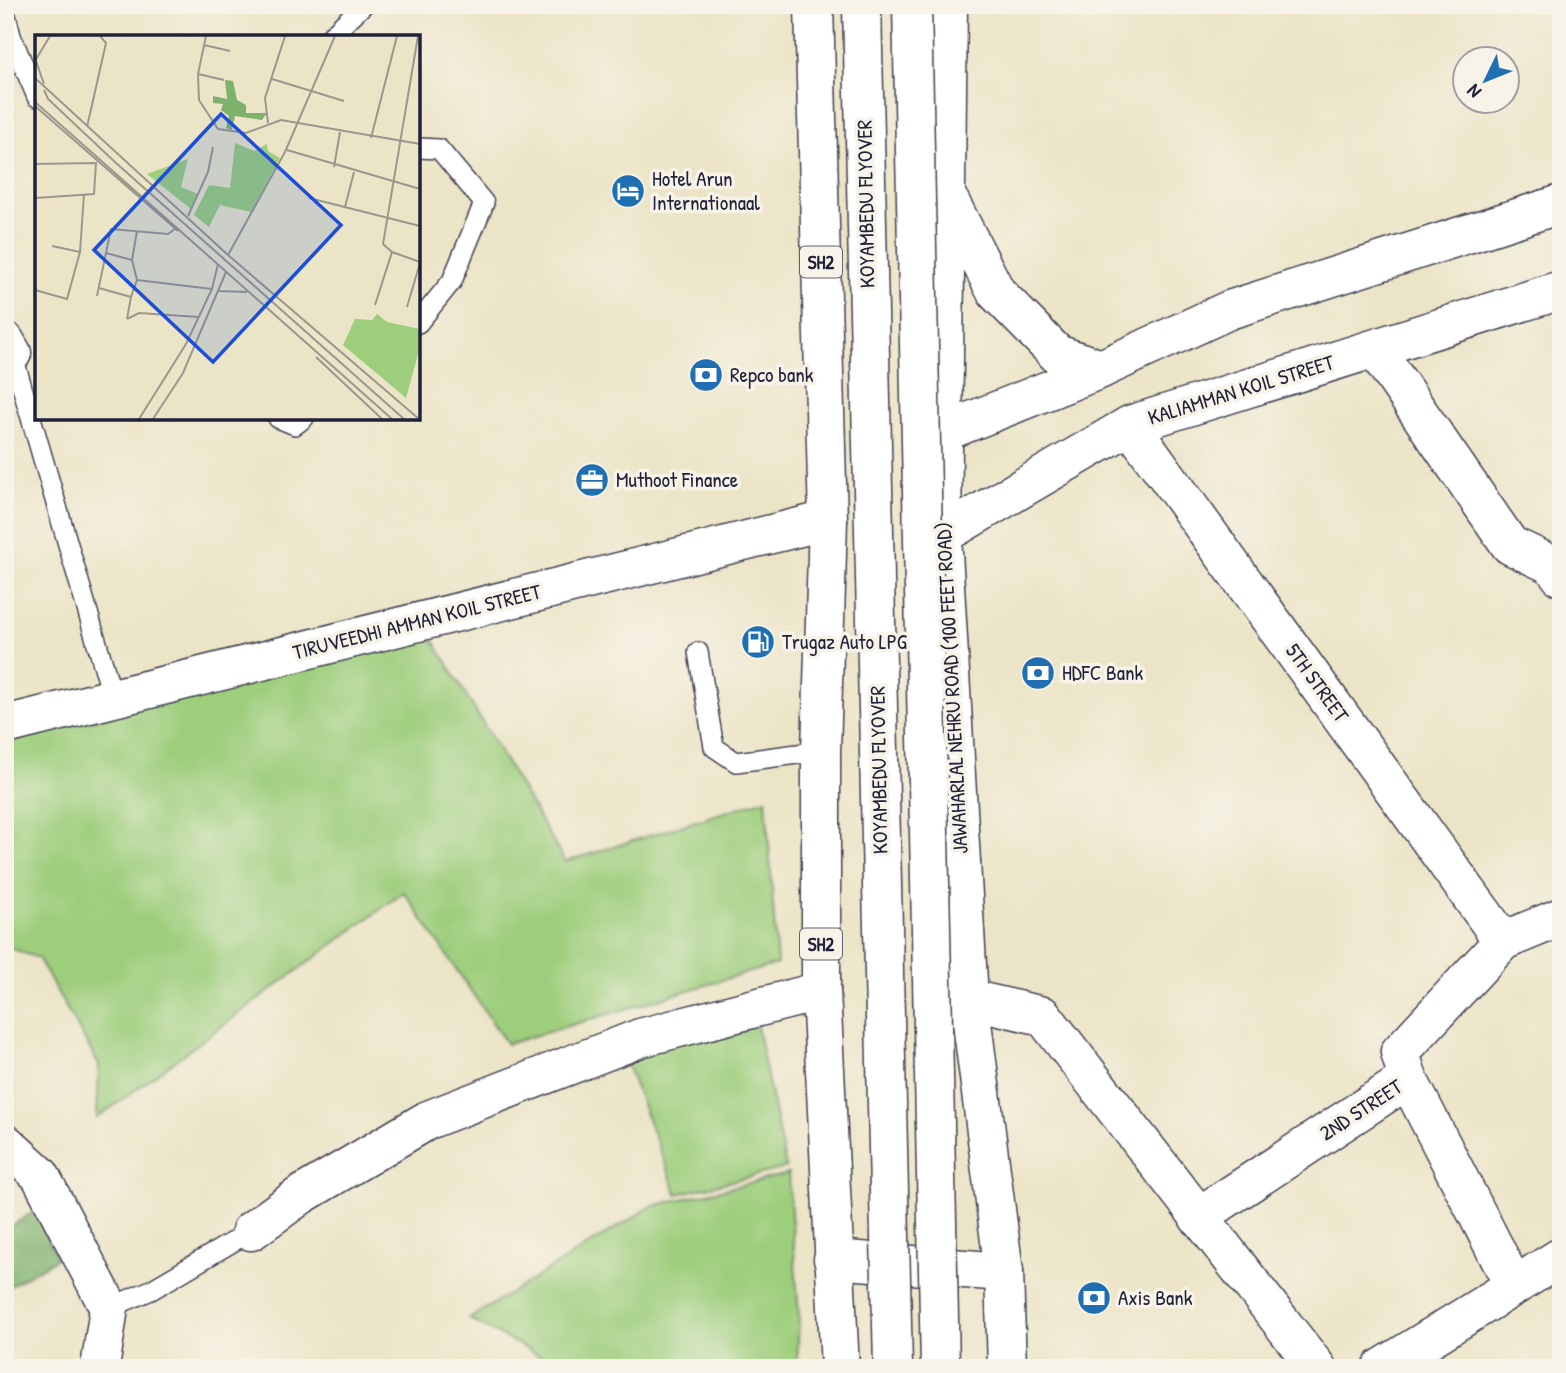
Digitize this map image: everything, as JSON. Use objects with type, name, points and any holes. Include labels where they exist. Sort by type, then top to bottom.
[{"type":"main road","name":"SH2","points":[[814,5],[828,520],[821,751],[821,991],[840,1368]]},
{"type":"main road","name":"KOYAMBEDU FLYOVER","points":[[862,5],[893,1368]]},
{"type":"main road","points":[[912,5],[940,1368]]},
{"type":"main road","name":"JAWAHARLAL NEHRU ROAD (100 FEET ROAD)","points":[[948,5],[948,197],[942,535],[969,999],[1004,1272],[1007,1368]]},
{"type":"main road","points":[[948,197],[996,292],[1056,354],[1101,369]]},
{"type":"main road","points":[[944,432],[1101,369],[1229,310],[1561,204]]},
{"type":"main road","name":"KALIAMMAN KOIL STREET","points":[[942,535],[1130,425],[1561,290]]},
{"type":"main road","points":[[1375,349],[1510,545],[1552,565],[1561,577]]},
{"type":"main road","name":"5TH STREET","points":[[1130,425],[1503,941]]},
{"type":"main road","name":"TIRUVEEDHI AMMAN KOIL STREET","points":[[5,724],[828,520]]},
{"type":"main road","points":[[1503,941],[1561,917]]},
{"type":"main road","name":"2ND STREET","points":[[1198,1217],[1408,1079],[1400,1052],[1503,941]]},
{"type":"main road","points":[[251,1231],[301,1195],[428,1120],[640,1038],[821,991]]},
{"type":"main road","points":[[969,999],[1043,1016],[1318,1368]]},
{"type":"main road","points":[[1408,1079],[1514,1286]]},
{"type":"main road","points":[[5,1143],[40,1175],[109,1308],[100,1368]]},
{"type":"main road","points":[[1382,1368],[1561,1257]]},
{"type":"main road","points":[[833,1259],[1004,1272]]},
{"type":"lane","points":[[332,35],[363,5]]},
{"type":"lane","points":[[5,11],[11,36],[35,92]]},
{"type":"lane","points":[[420,148],[439,149],[484,202],[452,281],[420,321]]},
{"type":"lane","points":[[8,347],[113,698]]},
{"type":"lane","points":[[283,420],[295,425],[301,420]]},
{"type":"lane","points":[[698,652],[714,747],[736,762],[821,751]]},
{"type":"lane","points":[[109,1308],[151,1290],[251,1231]]},
{"type":"green space","points":[[427,629],[565,862],[766,799],[777,964],[507,1044],[404,892],[97,1118],[99,1065],[38,958],[5,946],[5,743]]},
{"type":"green space","points":[[755,1018],[786,1168],[677,1194],[624,1058]]},
{"type":"green space","points":[[788,1174],[799,1314],[797,1368],[563,1368],[469,1319],[652,1206]]},
{"type":"green space","points":[[35,1211],[57,1258],[5,1289],[5,1230]]},
{"type":"place","name":"Hotel Arun Internationaal","points":[[628,191]]},
{"type":"place","name":"Repco bank","points":[[706,375]]},
{"type":"place","name":"Muthoot Finance","points":[[592,480]]},
{"type":"place","name":"Trugaz Auto LPG","points":[[758,642]]},
{"type":"place","name":"HDFC Bank","points":[[1038,673]]},
{"type":"place","name":"Axis Bank","points":[[1094,1298]]}]
